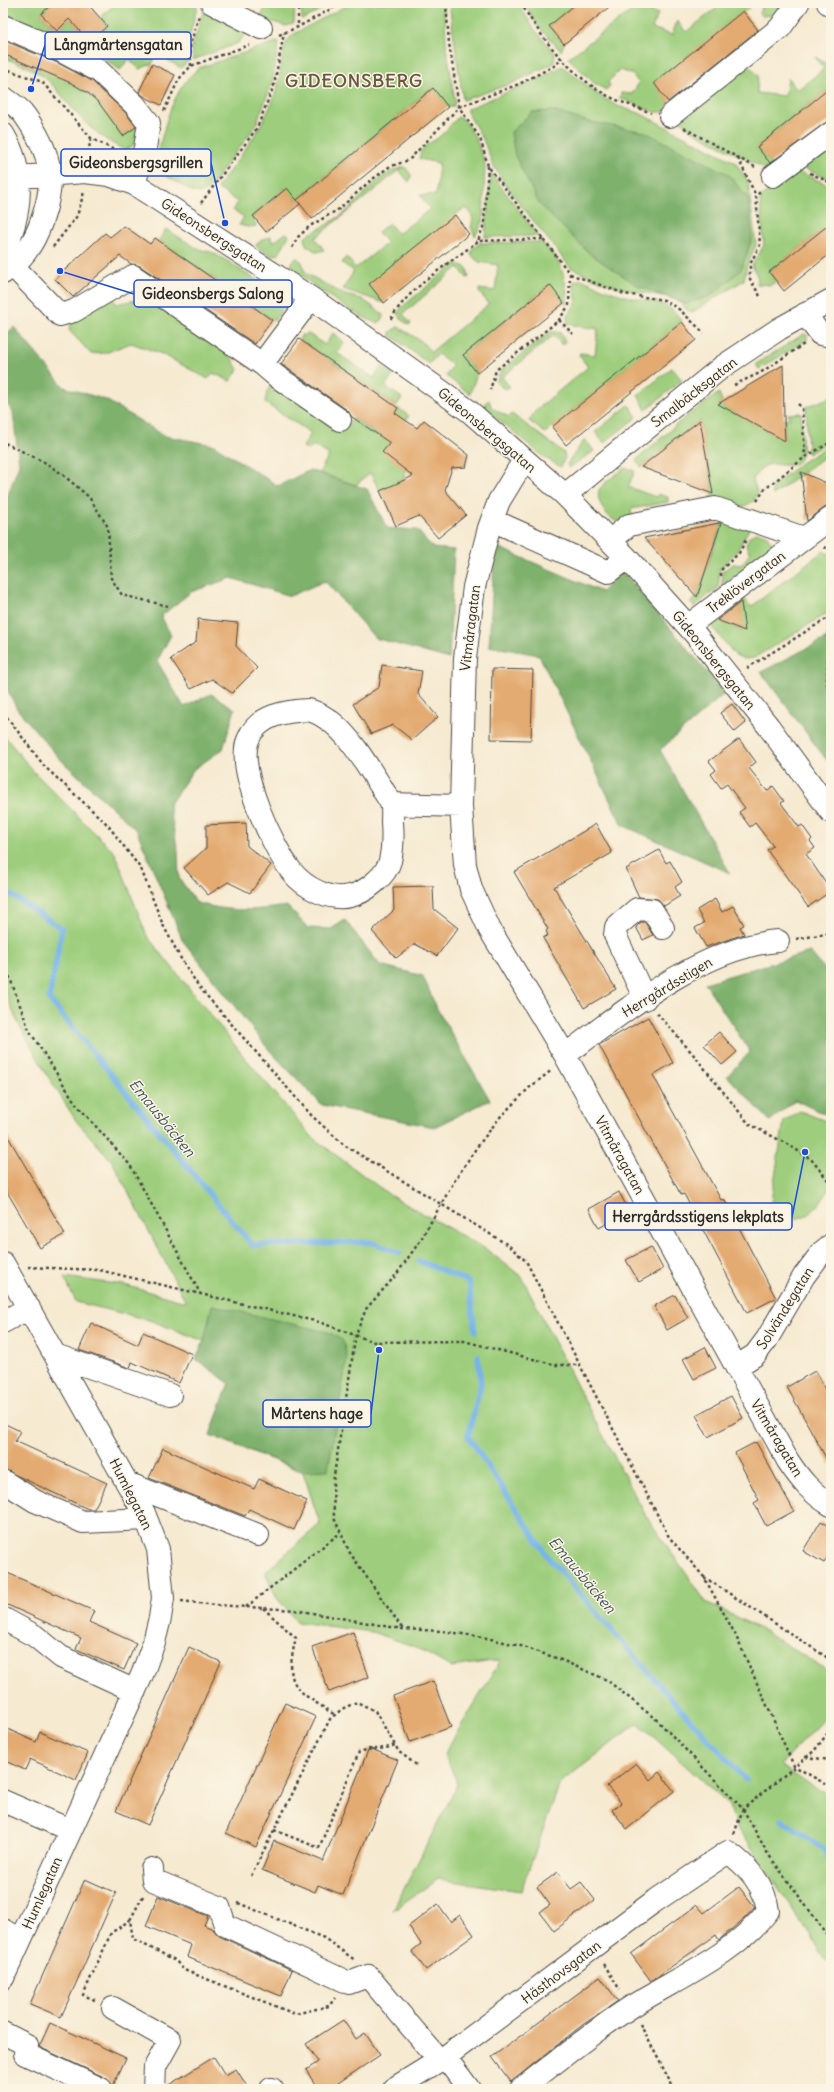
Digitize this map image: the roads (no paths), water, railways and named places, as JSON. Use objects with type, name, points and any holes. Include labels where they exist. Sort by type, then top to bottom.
[{"type":"street","points":[[670,116],[780,28],[798,3]]},
{"type":"street","points":[[207,6],[265,35]]},
{"type":"street","points":[[3,26],[63,52],[99,71],[135,104],[149,123],[145,148],[134,184]]},
{"type":"street","points":[[3,97],[22,112],[33,127],[44,147],[51,173],[50,193],[39,229],[28,249],[6,264]]},
{"type":"street","points":[[773,176],[831,133]]},
{"type":"street","points":[[3,134],[13,155],[19,177],[20,198],[6,264]]},
{"type":"street","name":"Gideonsbergsgatan","points":[[19,177],[51,173],[85,172],[109,174],[134,184],[311,298],[469,411],[565,495],[627,558],[688,626],[769,727],[831,812]]},
{"type":"street","points":[[6,264],[60,315],[74,311],[133,276],[262,364],[276,376],[340,420]]},
{"type":"street","points":[[262,364],[311,298]]},
{"type":"street","name":"Smalbäcksgatan","points":[[565,495],[722,367],[779,329],[831,300]]},
{"type":"street","points":[[805,314],[826,335]]},
{"type":"street","name":"Vitmåragatan","points":[[524,460],[499,501],[492,520],[474,587],[465,658],[461,806],[465,865],[471,889],[490,930],[565,1054],[736,1367],[799,1478],[818,1498],[831,1506]]},
{"type":"street","name":"Treklövergatan","points":[[610,541],[629,525],[715,508],[804,538]]},
{"type":"street","name":"Treklövergatan","points":[[688,626],[831,518]]},
{"type":"street","points":[[492,520],[608,572],[627,558]]},
{"type":"street","points":[[309,710],[321,714],[336,726],[352,744],[391,804],[393,837],[389,862],[380,876],[367,888],[352,896],[336,898],[314,890],[292,872],[269,833],[250,787],[246,760],[247,741],[256,728],[268,718],[288,711],[309,710]]},
{"type":"street","points":[[391,804],[461,806]]},
{"type":"street","points":[[645,999],[615,935],[616,927],[637,909],[652,910],[663,928]]},
{"type":"street","name":"Herrgårdsstigen","points":[[565,1054],[645,999],[708,960],[745,947],[778,941]]},
{"type":"street","name":"Solvändegatan","points":[[736,1367],[755,1355],[767,1339],[804,1276],[822,1252],[831,1245]]},
{"type":"street","name":"Humlegatan","points":[[3,1978],[12,1935],[70,1830],[134,1691],[154,1642],[163,1598],[158,1549],[146,1519],[29,1308],[4,1268]]},
{"type":"street","points":[[3,1322],[29,1308]]},
{"type":"street","points":[[55,1355],[170,1395]]},
{"type":"street","points":[[3,1481],[35,1501],[83,1522],[146,1519]]},
{"type":"street","points":[[127,1483],[258,1535]]},
{"type":"street","points":[[4,1619],[36,1636],[61,1657],[134,1691]]},
{"type":"street","points":[[3,1801],[70,1830]]},
{"type":"street","name":"Hästhovsgatan","points":[[393,2089],[442,2058],[652,1903],[728,1852],[743,1863],[766,1896],[768,1911],[757,1925],[703,1965],[630,2008],[521,2089]]},
{"type":"street","points":[[153,1874],[219,1907],[225,1925],[349,1983],[368,1976],[469,2089]]},
{"type":"street","points":[[113,2008],[170,2040],[155,2068],[154,2089]]},
{"type":"street","points":[[3,2033],[27,2045],[25,2054],[101,2089]]},
{"type":"waterway","name":"Emausbäcken","points":[[3,889],[62,929],[49,999],[252,1245],[371,1242],[400,1253]]},
{"type":"waterway","name":"Emausbäcken","points":[[419,1261],[469,1282],[475,1331]]},
{"type":"waterway","name":"Emausbäcken","points":[[478,1356],[481,1384],[468,1436],[548,1557],[676,1704],[746,1780]]},
{"type":"waterway","name":"Emausbäcken","points":[[782,1820],[826,1851],[831,1864]]},
{"type":"place","name":"Långmårtensgatan","points":[[31,89]]},
{"type":"place","name":"Gideonsbergsgrillen","points":[[225,223]]},
{"type":"place","name":"Gideonsbergs Salong","points":[[60,271]]},
{"type":"place","name":"Herrgårdsstigens lekplats","points":[[805,1152]]},
{"type":"place","name":"Mårtens hage","points":[[379,1350]]},
{"type":"district","name":"GIDEONSBERG","points":[[354,81]]}]
